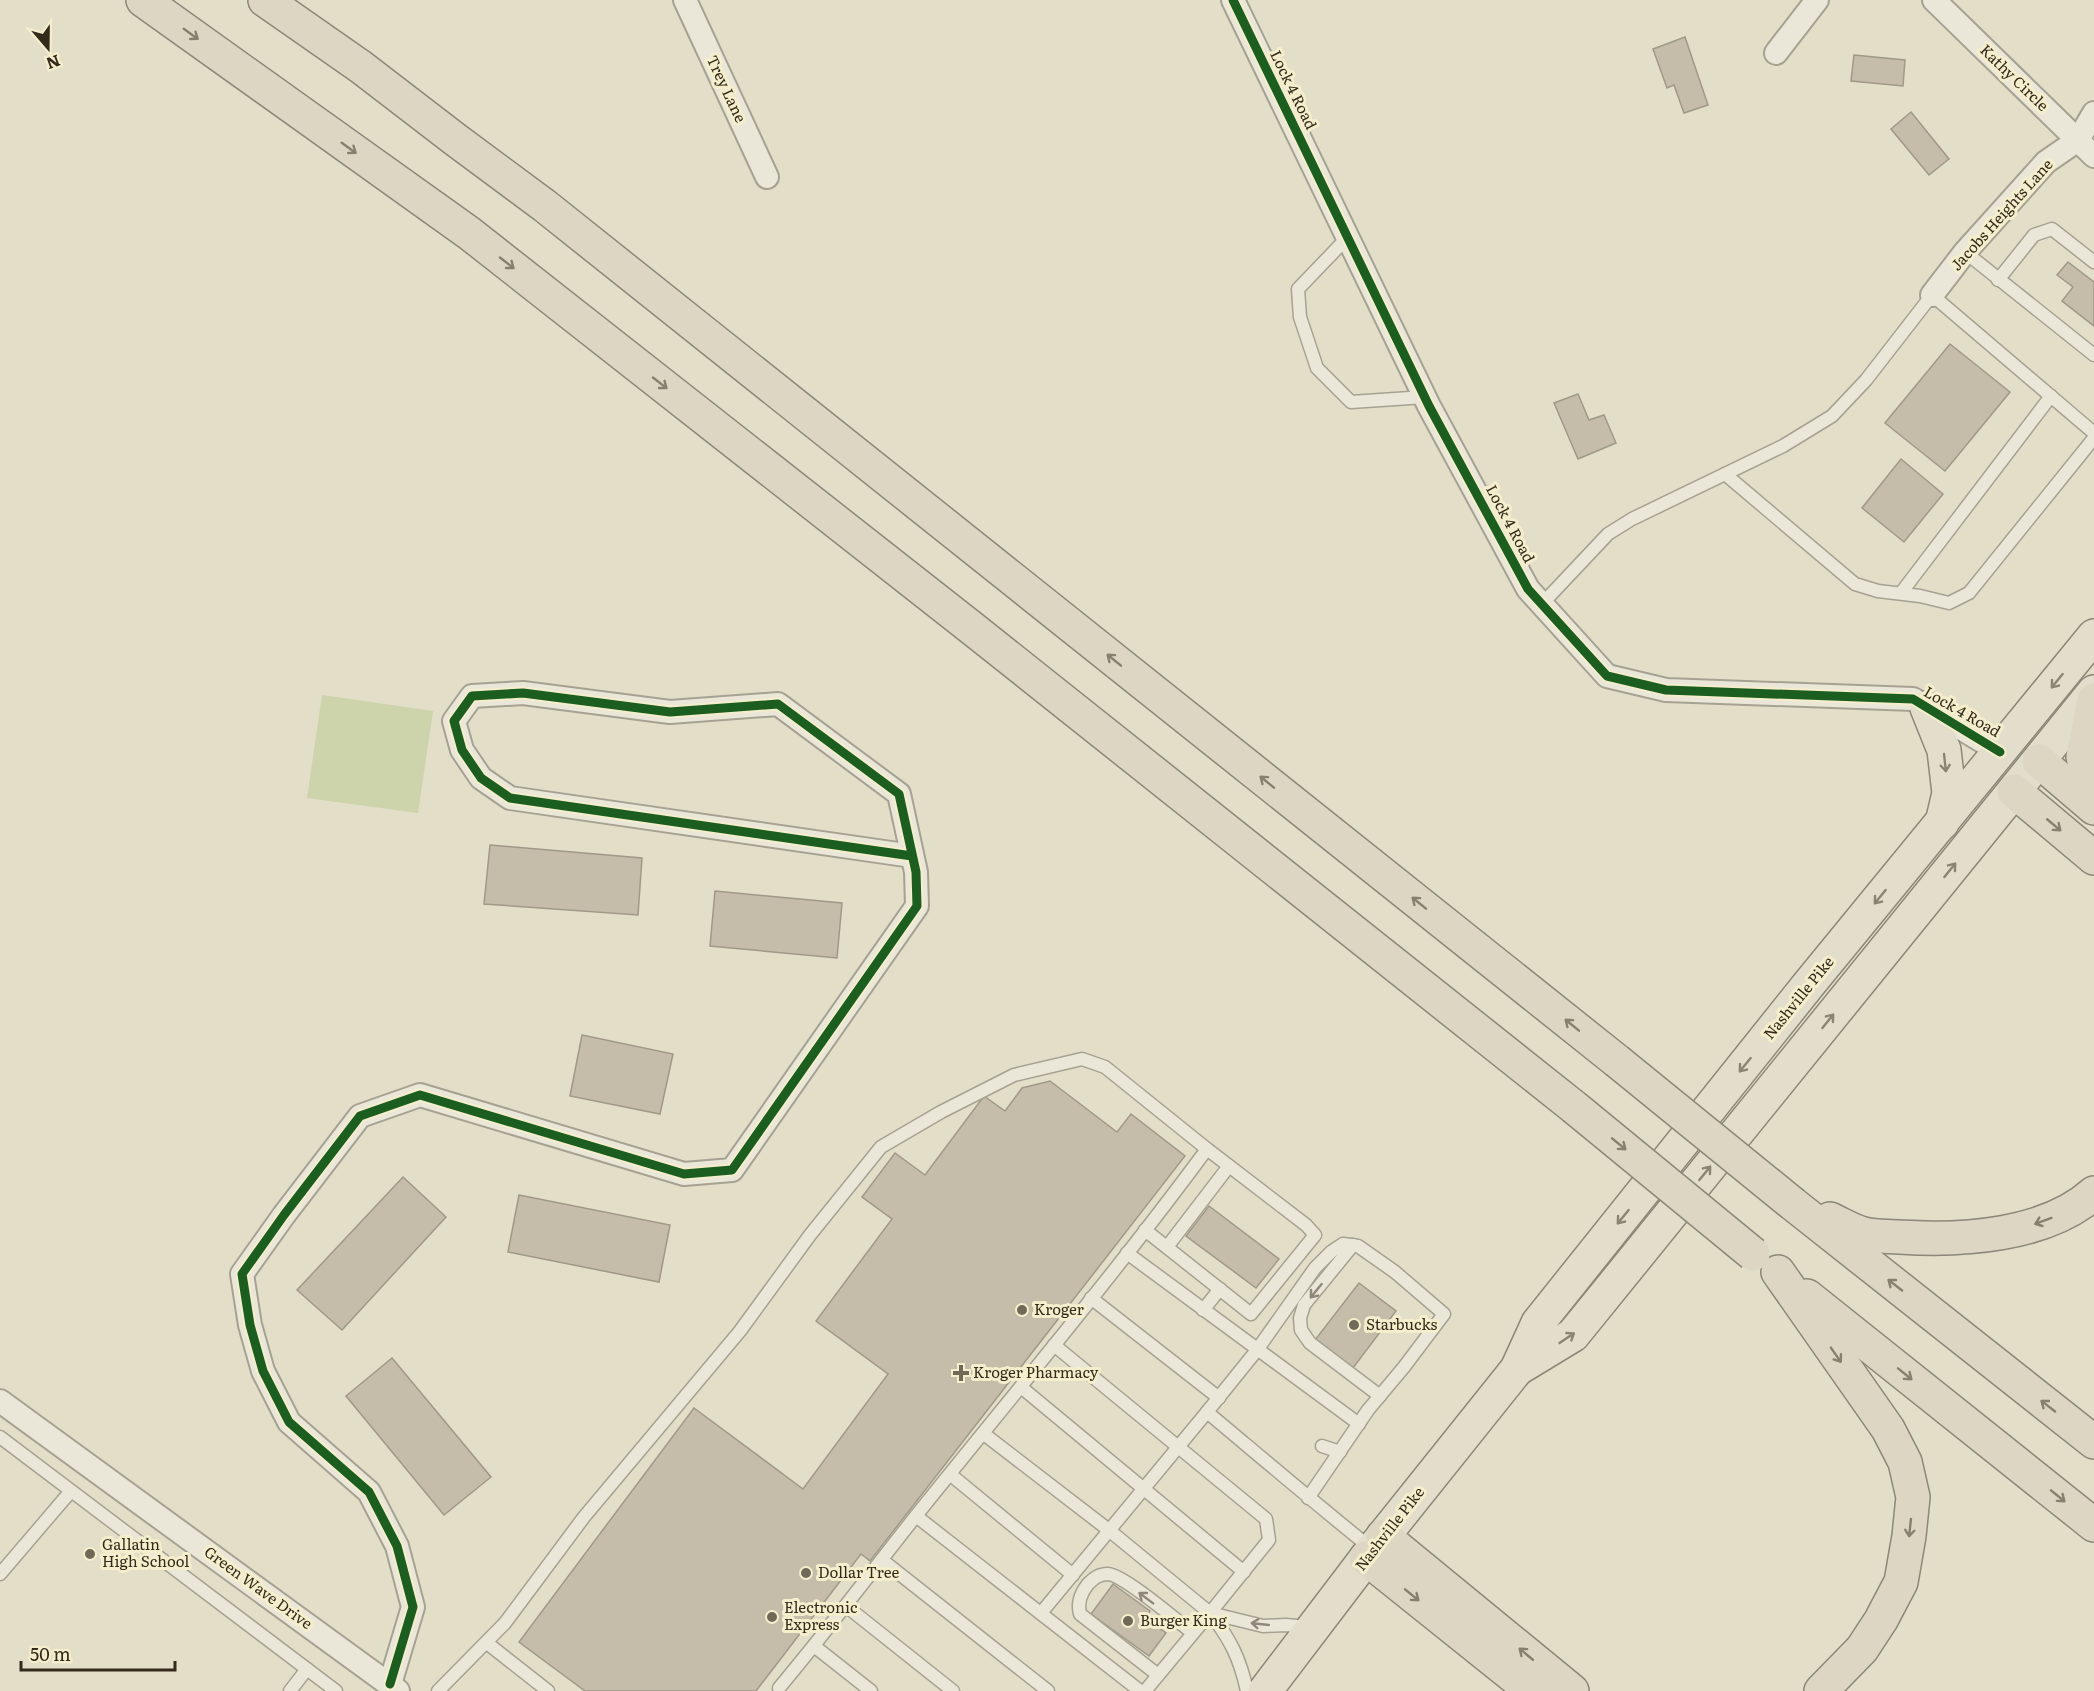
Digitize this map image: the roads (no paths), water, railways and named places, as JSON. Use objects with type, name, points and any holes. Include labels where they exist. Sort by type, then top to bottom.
[{"type":"highway","points":[[143,0],[470,233],[1574,1107],[2094,1526]]},
{"type":"highway","points":[[265,0],[361,67],[545,206],[2094,1442]]},
{"type":"highway","points":[[2094,700],[2083,757],[2094,795]]},
{"type":"highway","points":[[2039,761],[2094,808]]},
{"type":"highway","points":[[2014,791],[2094,858]]},
{"type":"highway","points":[[1793,1204],[1865,1235],[1953,1239],[1991,1235],[2029,1226],[2060,1215],[2094,1193]]},
{"type":"highway","points":[[1766,1263],[1888,1429],[1905,1462],[1913,1497],[1901,1582],[1881,1620],[1862,1649],[1821,1691]]},
{"type":"highway","points":[[1374,1548],[1532,1691]]},
{"type":"highway","points":[[1374,1548],[1572,1691]]},
{"type":"main road","name":"Nashville Pike","points":[[1264,1691],[1374,1548],[1517,1369],[1538,1323],[1802,993],[2094,636]]},
{"type":"main road","name":"Nashville Pike","points":[[1517,1369],[1573,1335],[2094,692]]},
{"type":"main road","points":[[1927,708],[1944,750],[1948,793],[1942,823]]},
{"type":"main road","points":[[2000,752],[2039,761]]},
{"type":"main road","points":[[2000,752],[2014,791]]},
{"type":"street","name":"Trey Lane","points":[[685,0],[767,177]]},
{"type":"street","name":"Lock 4 Road","points":[[1233,0],[1425,397],[1528,589],[1606,676],[1666,690],[1913,699],[2000,752]]},
{"type":"street","points":[[1776,53],[1818,0]]},
{"type":"street","name":"Kathy Circle","points":[[1934,0],[2094,156]]},
{"type":"street","points":[[2078,140],[2094,113]]},
{"type":"street","name":"Jacobs Heights Lane","points":[[1932,295],[1965,252],[2046,162],[2078,140]]},
{"type":"street","points":[[394,1688],[413,1607],[397,1546],[369,1492],[289,1422],[263,1371],[250,1324],[242,1274],[360,1116],[420,1095],[684,1174],[732,1170],[917,906],[916,872],[899,794],[778,704],[670,712],[524,693],[472,696],[454,721],[462,750],[481,778],[510,798],[912,856]]},
{"type":"street","name":"Green Wave Drive","points":[[0,1401],[394,1688]]},
{"type":"lane","points":[[1998,280],[2034,235],[2052,229],[2094,262]]},
{"type":"lane","points":[[1348,237],[1298,289],[1300,317],[1317,368],[1351,402],[1425,397]]},
{"type":"lane","points":[[1965,252],[2094,355]]},
{"type":"lane","points":[[1542,604],[1608,534],[1632,519],[1783,446],[1832,416],[1866,380],[1932,295],[2094,433]]},
{"type":"lane","points":[[1900,593],[2051,396]]},
{"type":"lane","points":[[1725,474],[1855,584],[1878,591],[1920,596],[1949,603],[1970,593],[2094,438]]},
{"type":"lane","points":[[438,1691],[505,1623],[584,1517],[740,1331],[810,1235],[881,1147],[941,1112],[1014,1075],[1082,1059],[1105,1067],[1306,1225],[1315,1235],[1251,1314],[1145,1230]]},
{"type":"lane","points":[[779,1690],[916,1516],[984,1434],[1207,1149]]},
{"type":"lane","points":[[1167,1247],[1229,1166]]},
{"type":"lane","points":[[1041,1613],[1219,1398],[1257,1350],[1315,1268],[1331,1252],[1344,1244],[1353,1245],[1358,1246],[1395,1272],[1444,1314],[1359,1424],[1308,1498]]},
{"type":"lane","points":[[1353,1245],[1304,1305],[1300,1318],[1301,1330],[1310,1343],[1380,1396]]},
{"type":"lane","points":[[1127,1253],[1359,1424]]},
{"type":"lane","points":[[1299,1255],[1315,1268]]},
{"type":"lane","points":[[1203,1310],[1220,1289]]},
{"type":"lane","points":[[1091,1298],[1219,1398]]},
{"type":"lane","points":[[1054,1345],[1266,1519],[1269,1540],[1145,1691]]},
{"type":"lane","points":[[1021,1387],[1244,1572]]},
{"type":"lane","points":[[1207,1412],[1308,1498],[1374,1548]]},
{"type":"lane","points":[[984,1434],[1110,1531],[1210,1613],[1227,1635],[1236,1652],[1247,1691]]},
{"type":"lane","points":[[0,1437],[336,1691]]},
{"type":"lane","points":[[1322,1446],[1340,1452]]},
{"type":"lane","points":[[951,1475],[1073,1575]]},
{"type":"lane","points":[[0,1574],[71,1491]]},
{"type":"lane","points":[[916,1516],[1140,1691]]},
{"type":"lane","points":[[882,1560],[1048,1691]]},
{"type":"lane","points":[[1158,1675],[1080,1614],[1078,1606],[1081,1594],[1089,1583],[1099,1575],[1111,1574],[1124,1581],[1193,1633]]},
{"type":"lane","points":[[846,1606],[953,1691]]},
{"type":"lane","points":[[1210,1613],[1263,1626],[1286,1625],[1312,1628]]},
{"type":"lane","points":[[487,1643],[548,1691]]},
{"type":"lane","points":[[814,1646],[871,1691]]},
{"type":"lane","points":[[290,1691],[307,1669]]},
{"type":"place","name":"Kroger","points":[[1022,1310]]},
{"type":"place","name":"Starbucks","points":[[1354,1325]]},
{"type":"place","name":"Kroger Pharmacy","points":[[961,1373]]},
{"type":"place","name":"Gallatin High School","points":[[90,1554]]},
{"type":"place","name":"Dollar Tree","points":[[806,1573]]},
{"type":"place","name":"Electronic Express","points":[[772,1617]]},
{"type":"place","name":"Burger King","points":[[1128,1621]]}]
